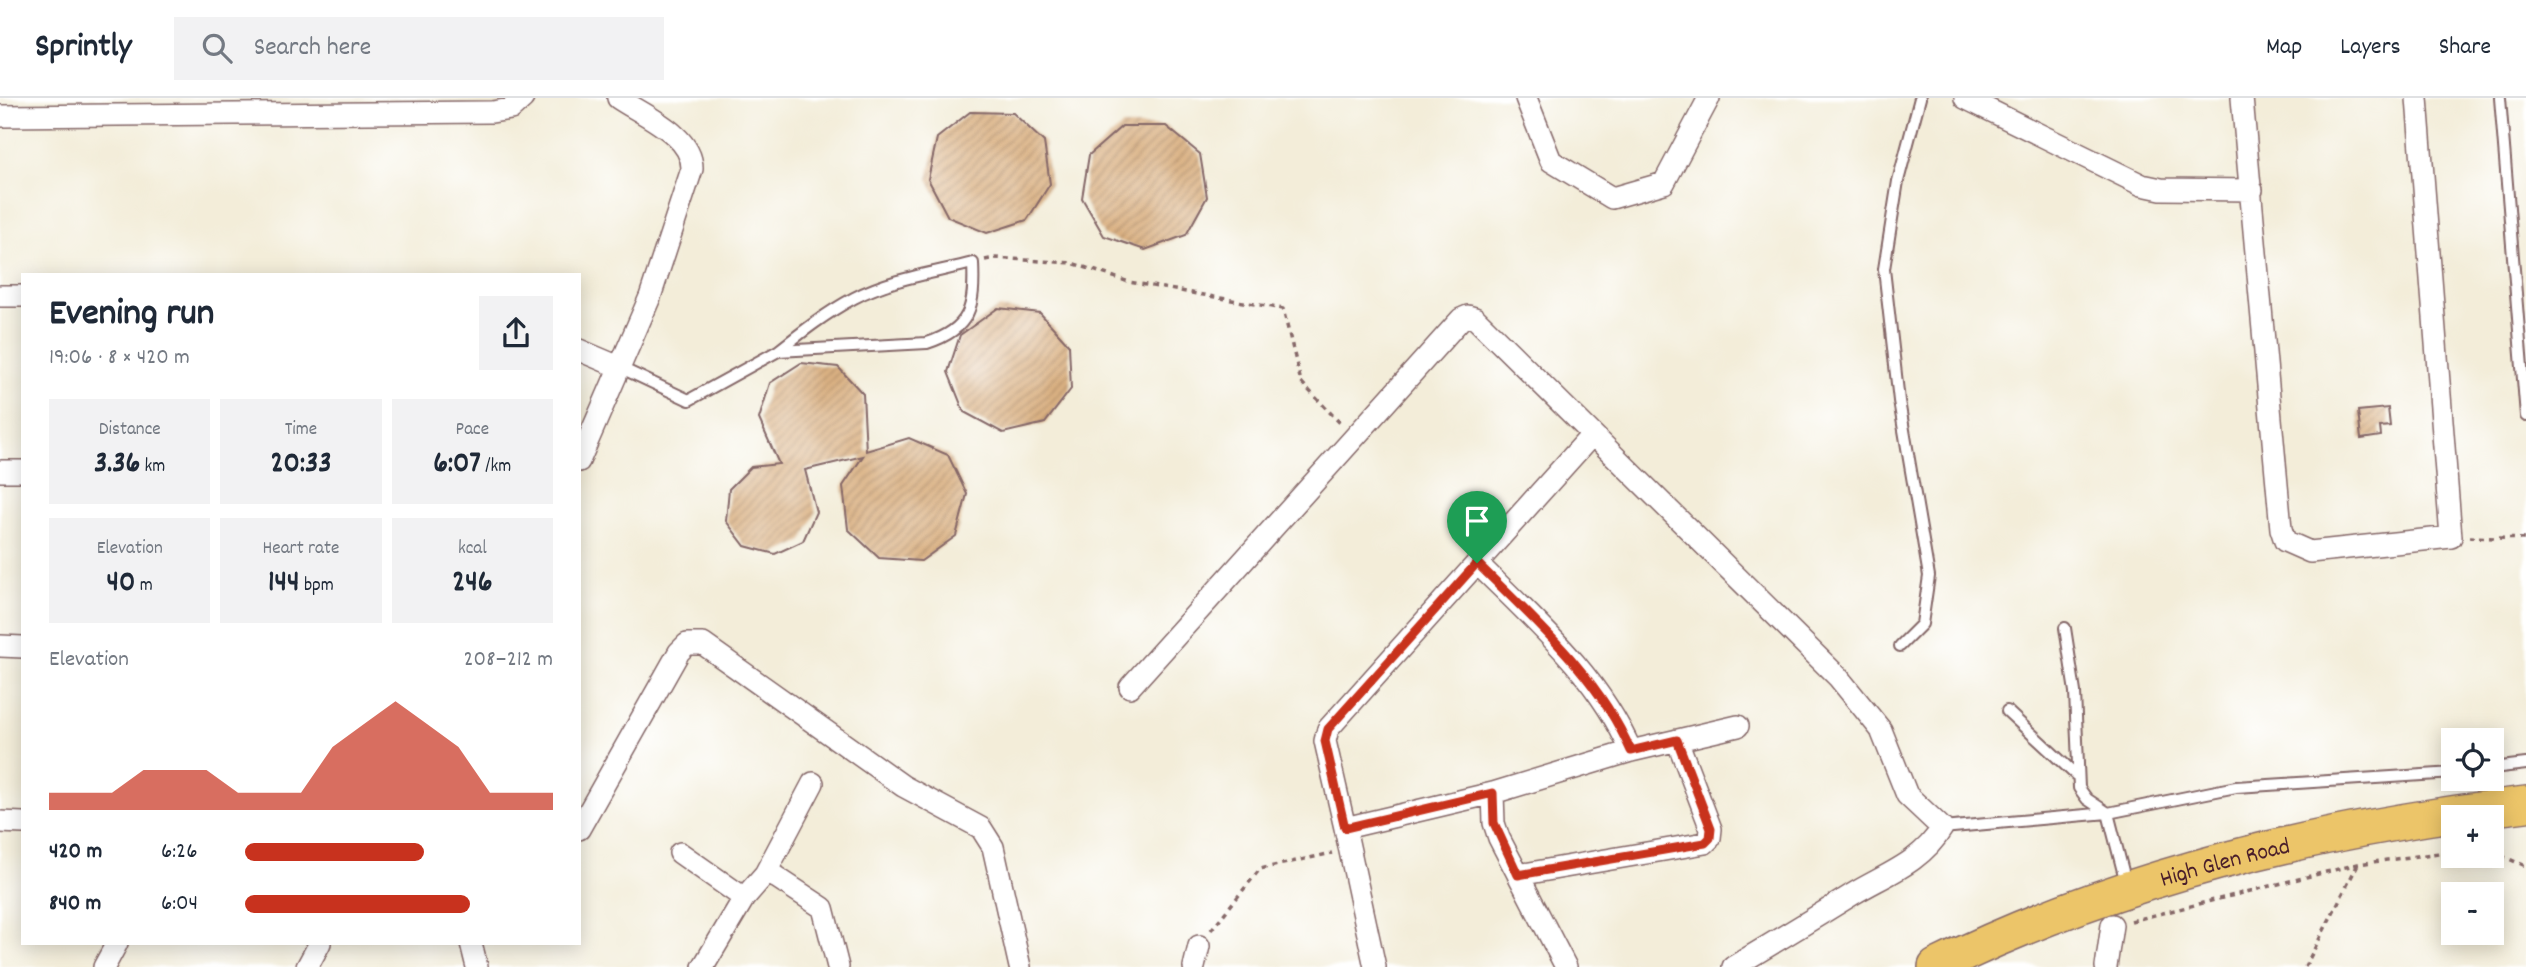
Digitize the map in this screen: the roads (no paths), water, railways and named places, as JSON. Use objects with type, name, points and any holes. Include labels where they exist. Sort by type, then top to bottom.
[{"type":"main road","name":"High Glen Road","points":[[1936,967],[2069,908],[2270,848],[2442,814],[2526,804]]},
{"type":"street","points":[[0,116],[492,112],[511,109],[523,98]]},
{"type":"street","points":[[581,456],[650,297],[690,179],[692,158],[675,136],[618,98]]},
{"type":"street","points":[[1526,98],[1551,161],[1612,198],[1664,183],[1709,98]]},
{"type":"street","points":[[1965,98],[2142,185],[2161,189],[2252,190]]},
{"type":"street","points":[[2242,98],[2281,529],[2286,541],[2310,552],[2451,537],[2417,98]]},
{"type":"street","points":[[0,296],[21,296]]},
{"type":"street","points":[[1130,687],[1468,316],[1475,318],[1591,436],[1838,677],[1881,730],[1907,795],[1942,828],[1931,846],[1895,873],[1867,886],[1733,967]]},
{"type":"street","points":[[581,351],[619,367]]},
{"type":"street","points":[[1375,967],[1325,741],[1328,729],[1591,436]]},
{"type":"street","points":[[0,471],[21,471]]},
{"type":"street","points":[[1477,563],[1580,668],[1619,724],[1631,751]]},
{"type":"street","points":[[581,825],[679,652],[687,644],[703,644],[904,786],[981,828],[993,848],[1020,967]]},
{"type":"street","points":[[0,646],[21,647]]},
{"type":"street","points":[[1345,828],[1493,793],[1631,751],[1738,726]]},
{"type":"street","points":[[1518,875],[1705,843],[1710,838],[1711,829],[1677,740]]},
{"type":"street","points":[[703,967],[744,898],[765,874],[813,783]]},
{"type":"street","points":[[1493,793],[1494,823],[1566,967]]},
{"type":"street","points":[[0,822],[21,823]]},
{"type":"street","points":[[680,853],[744,898]]},
{"type":"street","points":[[765,874],[776,877],[823,908],[838,967]]},
{"type":"street","points":[[2106,967],[2112,925]]},
{"type":"street","points":[[104,967],[116,945]]},
{"type":"street","points":[[307,967],[319,945]]},
{"type":"street","points":[[1194,967],[1199,946]]},
{"type":"lane","points":[[1900,646],[1922,624],[1928,576],[1899,401],[1884,269],[1898,181],[1920,98]]},
{"type":"lane","points":[[2500,98],[2526,416]]},
{"type":"lane","points":[[619,367],[689,400],[778,351],[825,315],[855,297],[891,283],[973,263],[974,299],[967,318],[948,336],[915,344],[778,351]]},
{"type":"lane","points":[[2066,628],[2074,692],[2076,775],[2079,788],[2087,799],[2108,813],[2128,890]]},
{"type":"lane","points":[[2007,710],[2076,775]]},
{"type":"lane","points":[[2504,767],[2526,764]]},
{"type":"lane","points":[[1942,828],[2108,813],[2236,787],[2441,774]]}]
